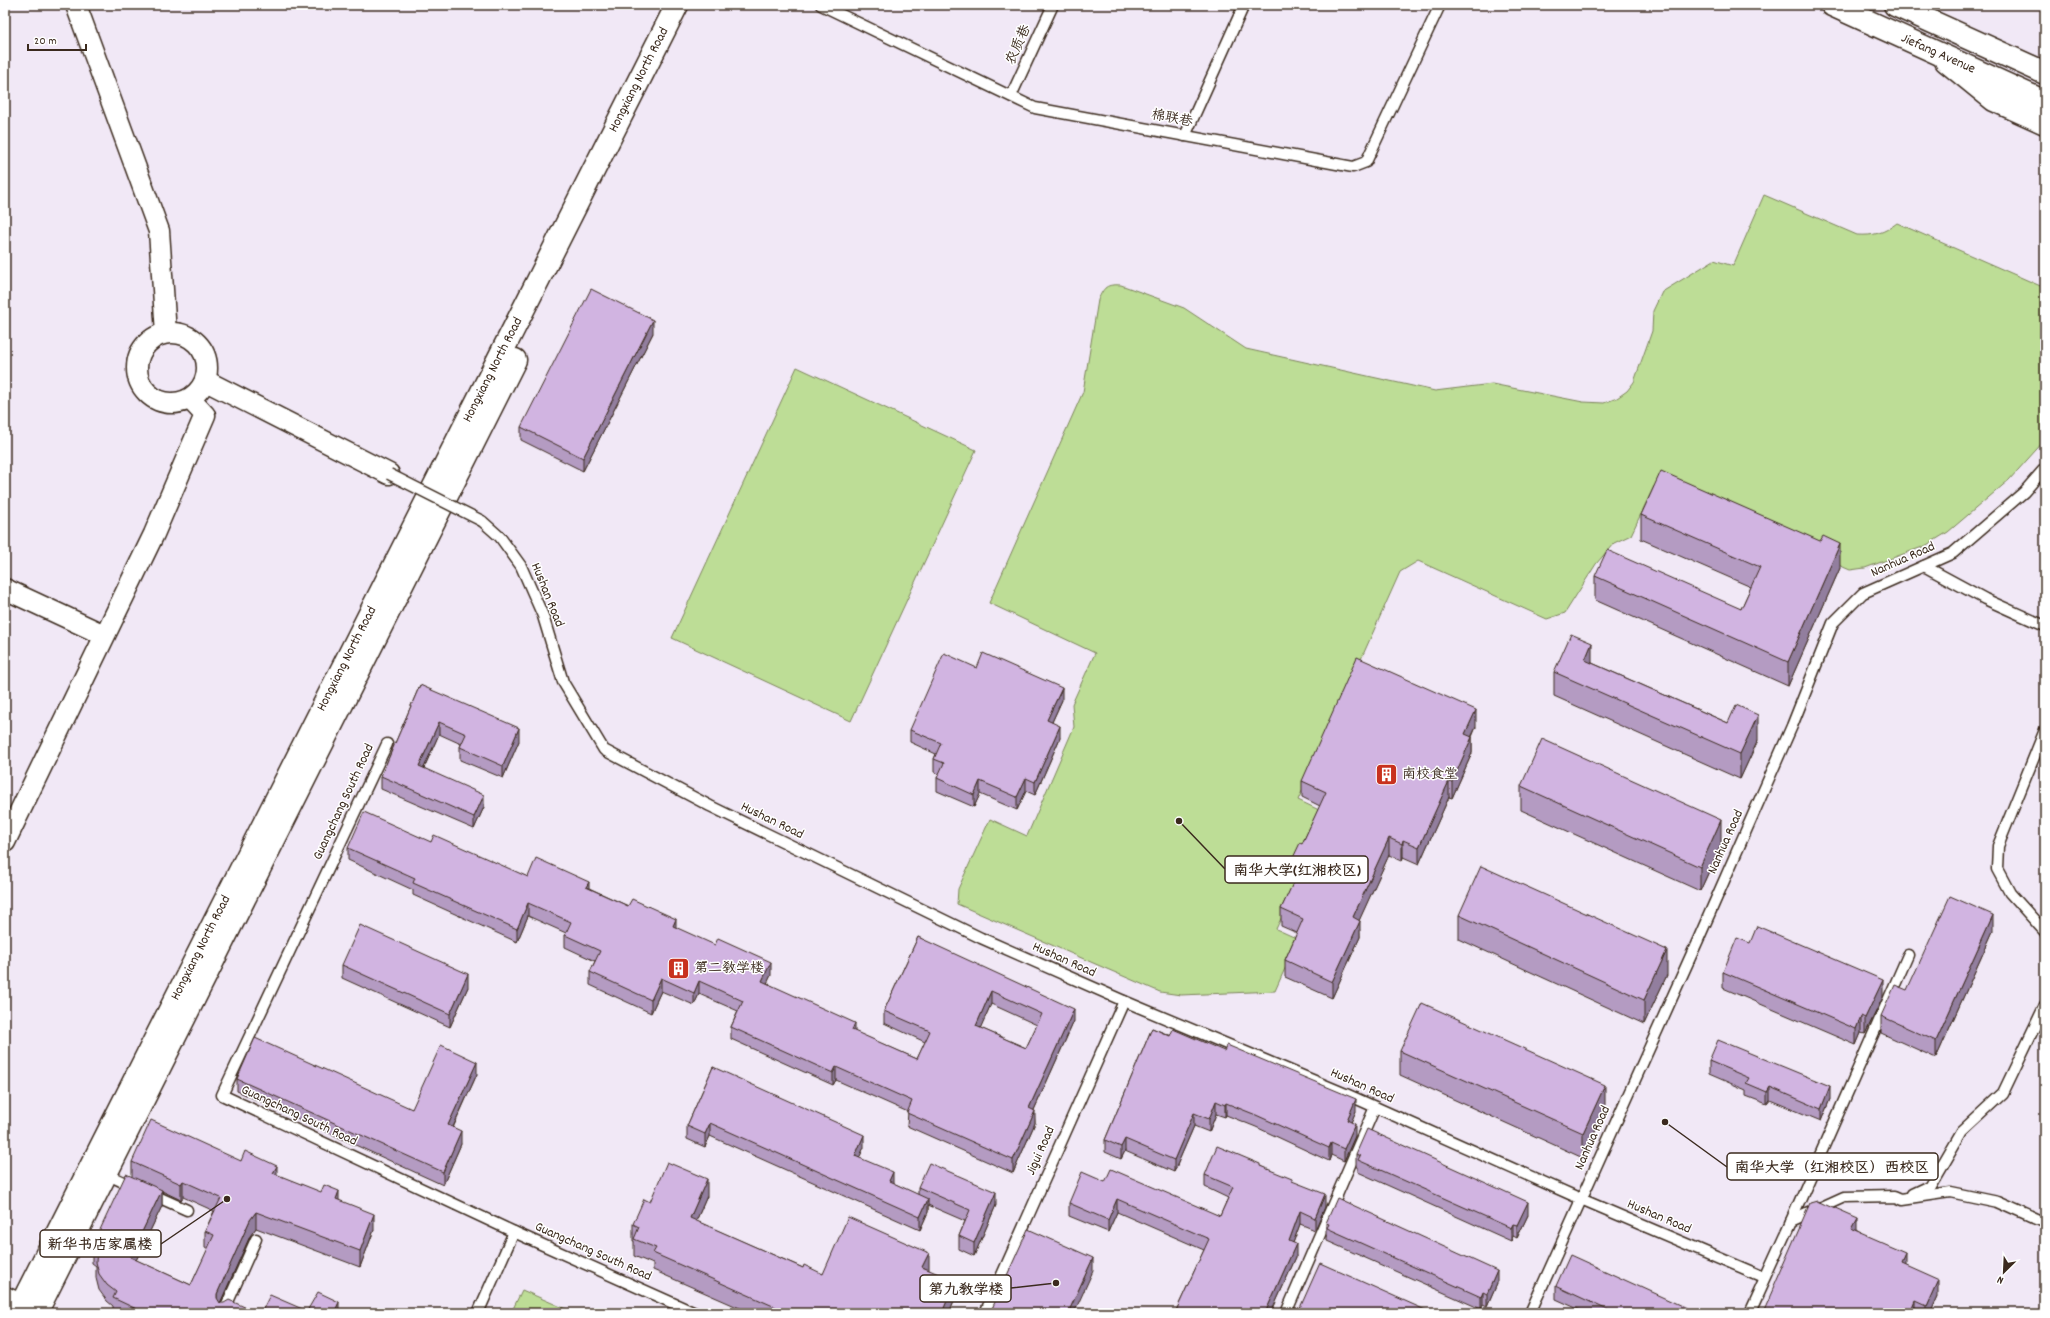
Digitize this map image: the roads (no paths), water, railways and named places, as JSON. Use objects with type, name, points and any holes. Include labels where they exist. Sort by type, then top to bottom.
[{"type":"main road","name":"Hongxiang North Road","points":[[26,1309],[677,5]]},
{"type":"main road","name":"Hongxiang North Road","points":[[26,1309],[106,1174],[694,5]]},
{"type":"main road","name":"Jiefang Avenue","points":[[1832,5],[2045,102]]},
{"type":"main road","name":"Jiefang Avenue","points":[[1894,5],[2045,73]]},
{"type":"main road","points":[[1934,52],[1994,100],[2045,123]]},
{"type":"street","points":[[76,5],[158,231],[166,333]]},
{"type":"street","points":[[166,333],[179,334],[190,338],[200,346],[206,357],[208,369],[206,381],[200,392],[190,399],[180,403],[168,404],[158,401],[149,395],[142,386],[138,376],[137,365],[140,354],[145,345],[155,337],[166,333]]},
{"type":"street","points":[[206,381],[389,474]]},
{"type":"street","points":[[5,842],[154,534],[205,415],[190,399]]},
{"type":"street","points":[[5,589],[104,635]]},
{"type":"lane","name":"棉联巷","points":[[821,5],[1035,108],[1353,168],[1366,162],[1440,5]]},
{"type":"lane","name":"农质巷","points":[[1011,96],[1053,5]]},
{"type":"lane","points":[[1185,136],[1244,5]]},
{"type":"lane","name":"Nanhua Road","points":[[1530,1313],[1770,776],[1833,623],[1863,593],[1953,553],[2024,492],[2045,468]]},
{"type":"lane","name":"Hushan Road","points":[[389,474],[482,521],[500,537],[521,566],[543,616],[563,682],[604,750],[710,806],[974,934],[1124,1001],[1375,1107],[1581,1199],[1764,1277]]},
{"type":"lane","points":[[1924,566],[1985,599],[2045,626]]},
{"type":"lane","points":[[2045,730],[1998,846],[1997,869],[2010,892],[2045,932]]},
{"type":"lane","name":"Guangchang South Road","points":[[387,744],[222,1096],[514,1232],[695,1313]]},
{"type":"lane","points":[[1748,1313],[1791,1221],[1908,955]]},
{"type":"lane","name":"Jigui Road","points":[[985,1313],[1124,1001]]},
{"type":"lane","points":[[1902,1198],[1930,1186],[1962,1132],[2003,1093],[2045,1005]]},
{"type":"lane","points":[[1286,1313],[1375,1107]]},
{"type":"lane","points":[[106,1174],[187,1210]]},
{"type":"lane","points":[[1791,1221],[1844,1197],[1894,1196],[1902,1198],[1950,1192],[1998,1202],[2045,1224]]},
{"type":"lane","points":[[478,1313],[514,1232]]},
{"type":"lane","points":[[222,1313],[256,1239]]},
{"type":"place","name":"南校食堂","points":[[1387,775]]},
{"type":"place","name":"南华大学(红湘校区)","points":[[1179,821]]},
{"type":"place","name":"第二教学楼","points":[[678,969]]},
{"type":"place","name":"南华大学（红湘校区）西校区","points":[[1665,1122]]},
{"type":"place","name":"新华书店家属楼","points":[[227,1199]]},
{"type":"place","name":"第九教学楼","points":[[1056,1283]]}]
